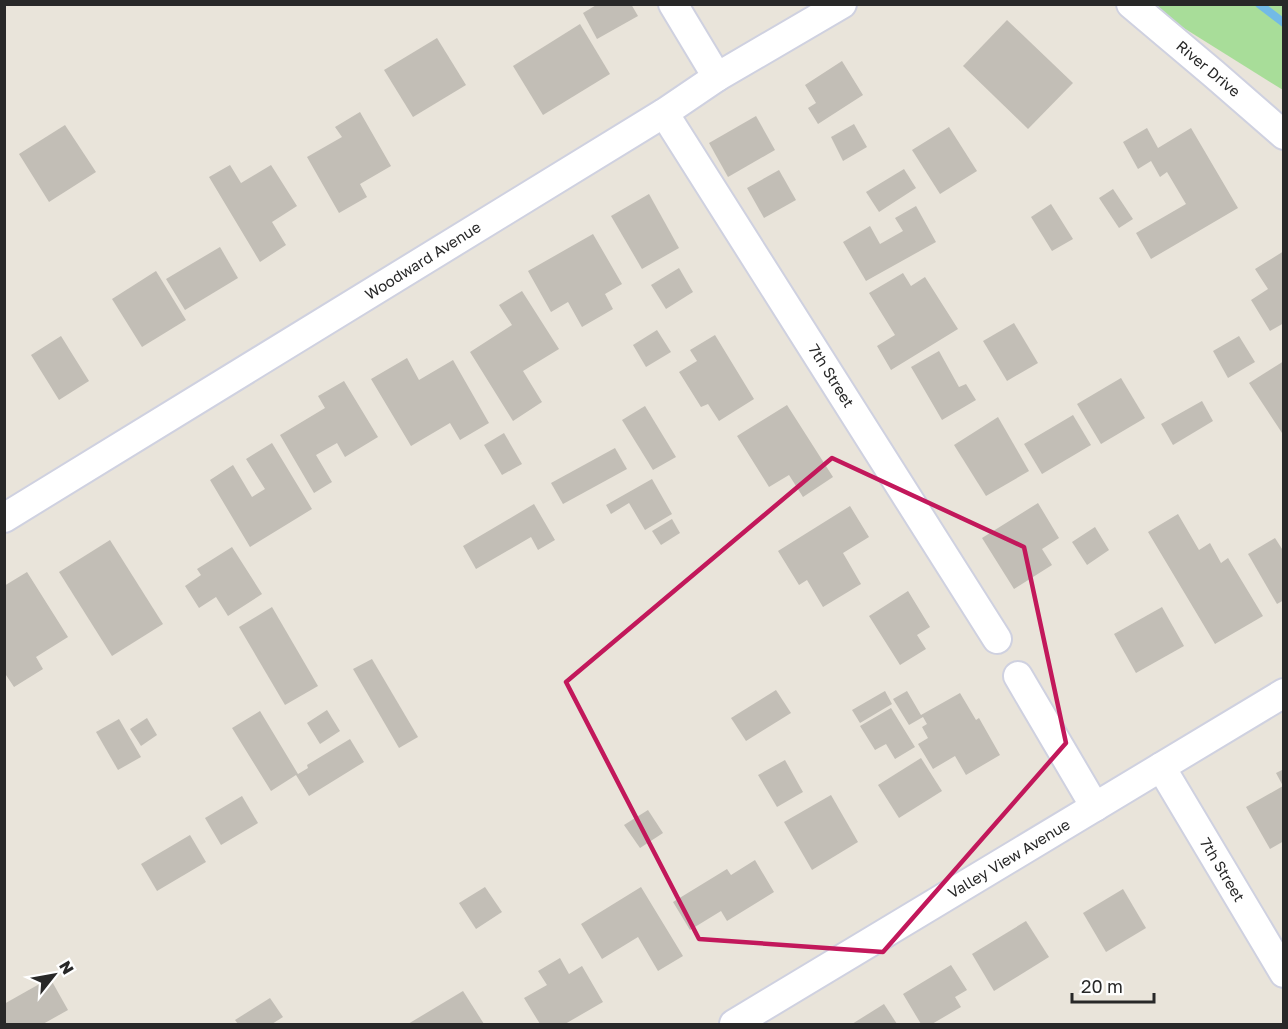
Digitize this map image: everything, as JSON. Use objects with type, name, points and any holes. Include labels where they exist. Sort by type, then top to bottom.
[{"type":"street","points":[[673,4],[717,77]]},
{"type":"street","name":"Woodward Avenue","points":[[4,518],[664,113],[717,77],[842,4]]},
{"type":"street","name":"River Drive","points":[[1131,4],[1284,135]]},
{"type":"street","name":"7th Street","points":[[664,113],[997,639]]},
{"type":"street","points":[[1018,676],[1095,807]]},
{"type":"street","name":"Valley View Avenue","points":[[734,1024],[1284,693]]},
{"type":"street","name":"7th Street","points":[[1161,767],[1284,973]]},
{"type":"highlighted area","points":[[832,458],[1024,547],[1066,743],[883,952],[699,939],[566,682]]},
{"type":"green space","points":[[1147,5],[1283,5],[1283,90]]},
{"type":"building","points":[[598,4],[631,4],[638,16],[597,39],[583,13]]},
{"type":"building","points":[[1007,20],[1073,83],[1028,129],[963,66]]},
{"type":"building","points":[[580,24],[610,74],[543,115],[513,66]]},
{"type":"building","points":[[437,38],[466,85],[413,117],[384,70]]},
{"type":"building","points":[[842,61],[863,95],[818,124],[808,108],[816,103],[805,85]]},
{"type":"building","points":[[360,112],[391,166],[360,184],[367,197],[339,213],[307,157],[342,137],[335,127]]},
{"type":"building","points":[[756,116],[775,150],[728,177],[709,143]]},
{"type":"building","points":[[854,124],[867,147],[843,161],[831,137]]},
{"type":"building","points":[[65,125],[96,172],[49,202],[19,154]]},
{"type":"building","points":[[949,127],[977,171],[940,194],[912,150]]},
{"type":"building","points":[[1147,128],[1158,148],[1191,128],[1238,208],[1151,259],[1136,233],[1186,204],[1167,172],[1160,177],[1151,161],[1138,169],[1123,142]]},
{"type":"building","points":[[230,165],[241,183],[271,165],[297,206],[272,222],[286,245],[260,262],[209,177]]},
{"type":"building","points":[[904,169],[916,188],[879,212],[866,192]]},
{"type":"building","points":[[779,170],[796,200],[764,218],[747,188]]},
{"type":"building","points":[[1113,189],[1133,219],[1119,228],[1099,198]]},
{"type":"building","points":[[649,194],[679,248],[642,269],[611,216]]},
{"type":"building","points":[[1051,204],[1073,239],[1052,251],[1031,217]]},
{"type":"building","points":[[916,206],[936,242],[866,281],[843,242],[870,226],[880,244],[903,231],[895,218]]},
{"type":"building","points":[[593,234],[622,284],[605,294],[613,309],[582,327],[568,302],[551,312],[528,271]]},
{"type":"building","points":[[220,247],[238,278],[185,310],[166,279]]},
{"type":"building","points":[[1284,251],[1284,323],[1270,331],[1251,300],[1268,289],[1255,269]]},
{"type":"building","points":[[679,268],[693,292],[666,309],[651,285]]},
{"type":"building","points":[[156,271],[186,320],[142,347],[112,299]]},
{"type":"building","points":[[903,273],[911,286],[925,277],[958,329],[891,370],[877,346],[895,335],[869,293]]},
{"type":"building","points":[[522,291],[559,349],[523,371],[542,402],[513,421],[470,352],[512,325],[499,305]]},
{"type":"building","points":[[1014,323],[1038,363],[1007,381],[983,341]]},
{"type":"building","points":[[657,330],[671,352],[646,367],[633,345]]},
{"type":"building","points":[[715,335],[754,399],[719,421],[708,404],[701,407],[679,372],[697,361],[690,350]]},
{"type":"building","points":[[61,336],[89,381],[59,400],[31,355]]},
{"type":"building","points":[[1239,336],[1255,362],[1228,378],[1213,351]]},
{"type":"building","points":[[939,351],[959,387],[966,384],[976,400],[942,420],[911,367]]},
{"type":"building","points":[[407,358],[419,380],[453,360],[489,423],[460,440],[450,423],[411,446],[371,379]]},
{"type":"building","points":[[1284,361],[1284,436],[1249,383]]},
{"type":"building","points":[[1121,378],[1145,418],[1101,444],[1077,404]]},
{"type":"building","points":[[344,381],[378,437],[345,457],[337,443],[316,455],[332,482],[314,493],[280,435],[325,408],[318,396]]},
{"type":"building","points":[[1202,401],[1213,421],[1173,445],[1161,424]]},
{"type":"building","points":[[787,405],[833,477],[803,497],[789,475],[769,487],[737,436]]},
{"type":"building","points":[[645,406],[676,457],[653,470],[622,420]]},
{"type":"building","points":[[1073,415],[1091,445],[1042,474],[1024,444]]},
{"type":"building","points":[[998,417],[1029,471],[986,496],[954,445]]},
{"type":"building","points":[[504,433],[522,464],[502,475],[484,445]]},
{"type":"building","points":[[272,443],[312,509],[250,547],[210,480],[233,465],[252,497],[265,489],[246,459]]},
{"type":"building","points":[[615,448],[627,469],[563,504],[551,483]]},
{"type":"building","points":[[652,479],[672,514],[645,530],[629,503],[611,514],[606,505]]},
{"type":"building","points":[[1038,503],[1059,538],[1042,549],[1052,565],[1014,589],[982,538]]},
{"type":"building","points":[[534,504],[555,540],[538,550],[531,537],[476,569],[463,546]]},
{"type":"building","points":[[850,506],[869,537],[843,553],[861,584],[823,607],[807,580],[799,585],[778,551]]},
{"type":"building","points":[[1178,514],[1199,550],[1210,543],[1221,563],[1228,558],[1263,616],[1215,644],[1148,532]]},
{"type":"building","points":[[672,519],[680,533],[661,545],[652,531]]},
{"type":"building","points":[[1095,527],[1109,550],[1087,565],[1072,542]]},
{"type":"building","points":[[1275,538],[1284,552],[1284,600],[1277,604],[1248,554]]},
{"type":"building","points":[[110,540],[163,624],[112,656],[59,572]]},
{"type":"building","points":[[232,547],[262,594],[228,616],[216,597],[199,608],[185,586],[201,575],[197,569]]},
{"type":"building","points":[[27,572],[68,637],[36,657],[43,669],[14,687],[4,672],[4,586]]},
{"type":"building","points":[[908,591],[930,627],[917,635],[926,649],[900,665],[869,616]]},
{"type":"building","points":[[272,607],[318,686],[285,705],[239,627]]},
{"type":"building","points":[[1162,607],[1184,646],[1136,673],[1114,634]]},
{"type":"building","points":[[372,659],[418,737],[399,748],[353,669]]},
{"type":"building","points":[[776,690],[791,713],[746,741],[731,718]]},
{"type":"building","points":[[885,691],[892,704],[860,723],[852,710]]},
{"type":"building","points":[[907,691],[921,715],[960,693],[976,720],[979,718],[1000,755],[966,775],[955,756],[933,769],[918,744],[928,738],[922,727],[927,724],[923,717],[909,725],[893,699]]},
{"type":"building","points":[[891,708],[915,747],[895,759],[886,744],[875,750],[860,726]]},
{"type":"building","points":[[327,710],[340,731],[320,744],[307,723]]},
{"type":"building","points":[[260,711],[298,774],[308,768],[307,765],[350,739],[364,762],[309,796],[296,775],[271,791],[232,728]]},
{"type":"building","points":[[147,718],[157,735],[141,746],[130,729]]},
{"type":"building","points":[[119,719],[141,757],[118,770],[96,732]]},
{"type":"building","points":[[921,758],[942,791],[899,818],[878,785]]},
{"type":"building","points":[[785,760],[803,792],[777,807],[758,775]]},
{"type":"building","points":[[1284,769],[1284,841],[1270,849],[1246,807],[1283,786],[1276,773]]},
{"type":"building","points":[[831,795],[858,842],[812,870],[784,822]]},
{"type":"building","points":[[242,796],[258,823],[221,845],[205,818]]},
{"type":"building","points":[[648,810],[663,833],[640,848],[624,825]]},
{"type":"building","points":[[190,835],[206,862],[157,891],[141,864]]},
{"type":"building","points":[[755,860],[774,892],[727,921],[721,911],[690,930],[673,902],[727,869],[731,875]]},
{"type":"building","points":[[485,887],[502,912],[476,929],[459,903]]},
{"type":"building","points":[[641,887],[683,956],[658,971],[638,937],[602,959],[581,924]]},
{"type":"building","points":[[1123,889],[1146,928],[1106,952],[1083,913]]},
{"type":"building","points":[[1026,921],[1049,957],[994,991],[972,954]]},
{"type":"building","points":[[560,958],[569,974],[582,966],[603,1002],[565,1024],[540,1024],[524,998],[547,985],[538,971]]},
{"type":"building","points":[[951,965],[967,990],[955,997],[961,1007],[932,1024],[921,1024],[903,994]]},
{"type":"building","points":[[50,978],[68,1010],[43,1024],[4,1024],[4,1004]]},
{"type":"building","points":[[463,991],[484,1024],[408,1024]]},
{"type":"building","points":[[270,998],[283,1017],[272,1024],[238,1024],[235,1020]]},
{"type":"building","points":[[884,1004],[897,1024],[852,1024]]},
{"type":"waterway","points":[[1259,4],[1284,23]]}]
